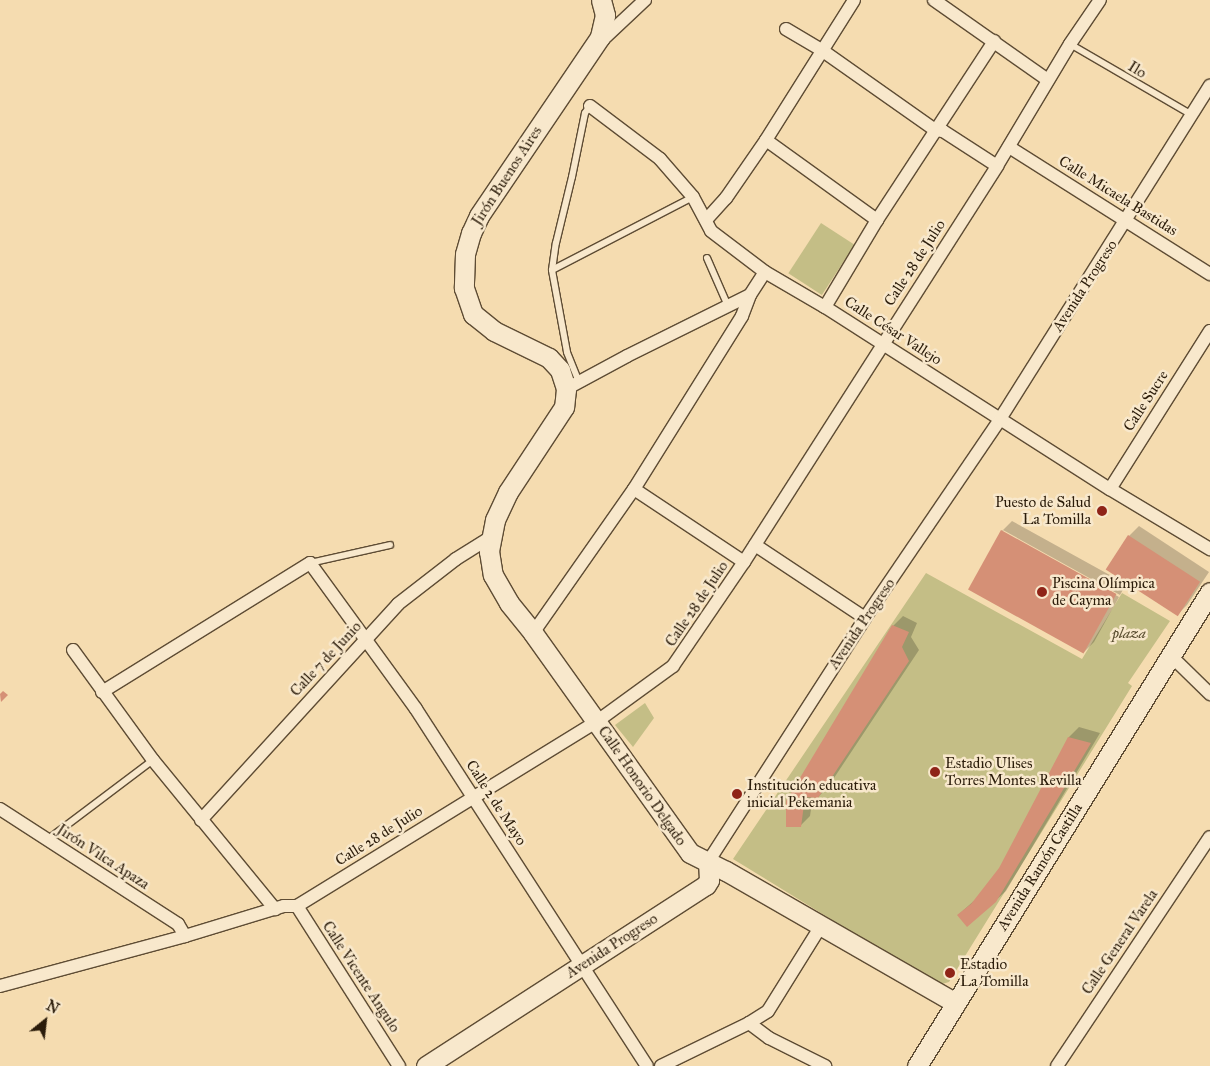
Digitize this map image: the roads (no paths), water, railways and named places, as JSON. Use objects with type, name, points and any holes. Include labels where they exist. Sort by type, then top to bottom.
[{"type":"street","name":"Jirón Buenos Aires","points":[[573,385],[549,358],[494,331],[476,319],[465,298],[464,263],[467,245],[479,216],[592,50],[604,22],[601,0]]},
{"type":"street","points":[[592,50],[645,0]]},
{"type":"street","points":[[706,220],[726,198],[766,140],[854,0]]},
{"type":"street","points":[[934,0],[1048,80]]},
{"type":"street","name":"Calle 28 de Julio","points":[[2,985],[185,936],[284,906],[297,906],[596,722],[678,662],[997,166],[1070,44],[1100,0]]},
{"type":"street","points":[[786,28],[823,51],[935,130],[943,131],[997,166]]},
{"type":"street","points":[[825,306],[877,220],[994,41]]},
{"type":"street","name":"Avenida Progreso","points":[[426,1066],[706,885],[709,880],[708,862],[865,618],[1000,419],[1210,86]]},
{"type":"street","name":"Calle César Vallejo","points":[[590,106],[660,159],[693,197],[706,220],[710,232],[764,272],[825,306],[1110,489],[1210,550]]},
{"type":"street","points":[[766,140],[877,220]]},
{"type":"street","name":"Calle Micaela Bastidas","points":[[1008,147],[1127,220],[1210,274]]},
{"type":"street","points":[[533,633],[634,489],[742,316],[750,295],[764,272]]},
{"type":"street","points":[[490,537],[495,520],[506,496],[564,407],[573,385],[750,295]]},
{"type":"street","name":"Calle Sucre","points":[[1110,489],[1210,331]]},
{"type":"street","points":[[634,489],[744,562]]},
{"type":"street","name":"Calle Honorio Delgado","points":[[490,537],[490,562],[498,587],[690,853],[956,1003]]},
{"type":"street","name":"Calle 7 de Junio","points":[[200,820],[398,604],[456,559],[490,537]]},
{"type":"street","points":[[755,545],[865,618]]},
{"type":"street","points":[[102,692],[310,563]]},
{"type":"street","name":"Calle 2 de Mayo","points":[[310,563],[364,641],[416,709],[646,1066]]},
{"type":"street","name":"Avenida Ramón Castilla","points":[[917,1066],[1210,592]]},
{"type":"street","points":[[72,650],[152,760],[275,909]]},
{"type":"street","points":[[1170,656],[1210,694]]},
{"type":"street","name":"Jirón Vilca Apaza","points":[[0,809],[178,924],[185,936]]},
{"type":"street","name":"Calle General Varela","points":[[1057,1066],[1210,837]]},
{"type":"street","name":"Calle Vicente Angulo","points":[[297,906],[398,1066]]},
{"type":"street","points":[[661,1066],[749,1023],[768,1010],[821,926]]},
{"type":"street","points":[[749,1023],[769,1038],[825,1066]]},
{"type":"lane","name":"Ilo","points":[[1070,44],[1192,115]]},
{"type":"lane","points":[[573,385],[552,270],[556,243],[585,113],[590,106]]},
{"type":"lane","points":[[552,270],[693,197]]},
{"type":"lane","points":[[707,258],[728,306]]},
{"type":"lane","points":[[310,563],[324,558],[390,545]]},
{"type":"lane","points":[[47,840],[152,760]]},
{"type":"place","name":"Puesto de Salud La Tomilla","points":[[1102,511]]},
{"type":"place","name":"Piscina Olímpica de Cayma","points":[[1042,592]]},
{"type":"place","name":"Estadio Ulises Torres Montes Revilla","points":[[935,772]]},
{"type":"place","name":"Institución educativa inicial Pekemania","points":[[737,794]]},
{"type":"place","name":"Estadio La Tomilla","points":[[950,973]]},
{"type":"park label","name":"plaza","points":[[1129,634]]}]
